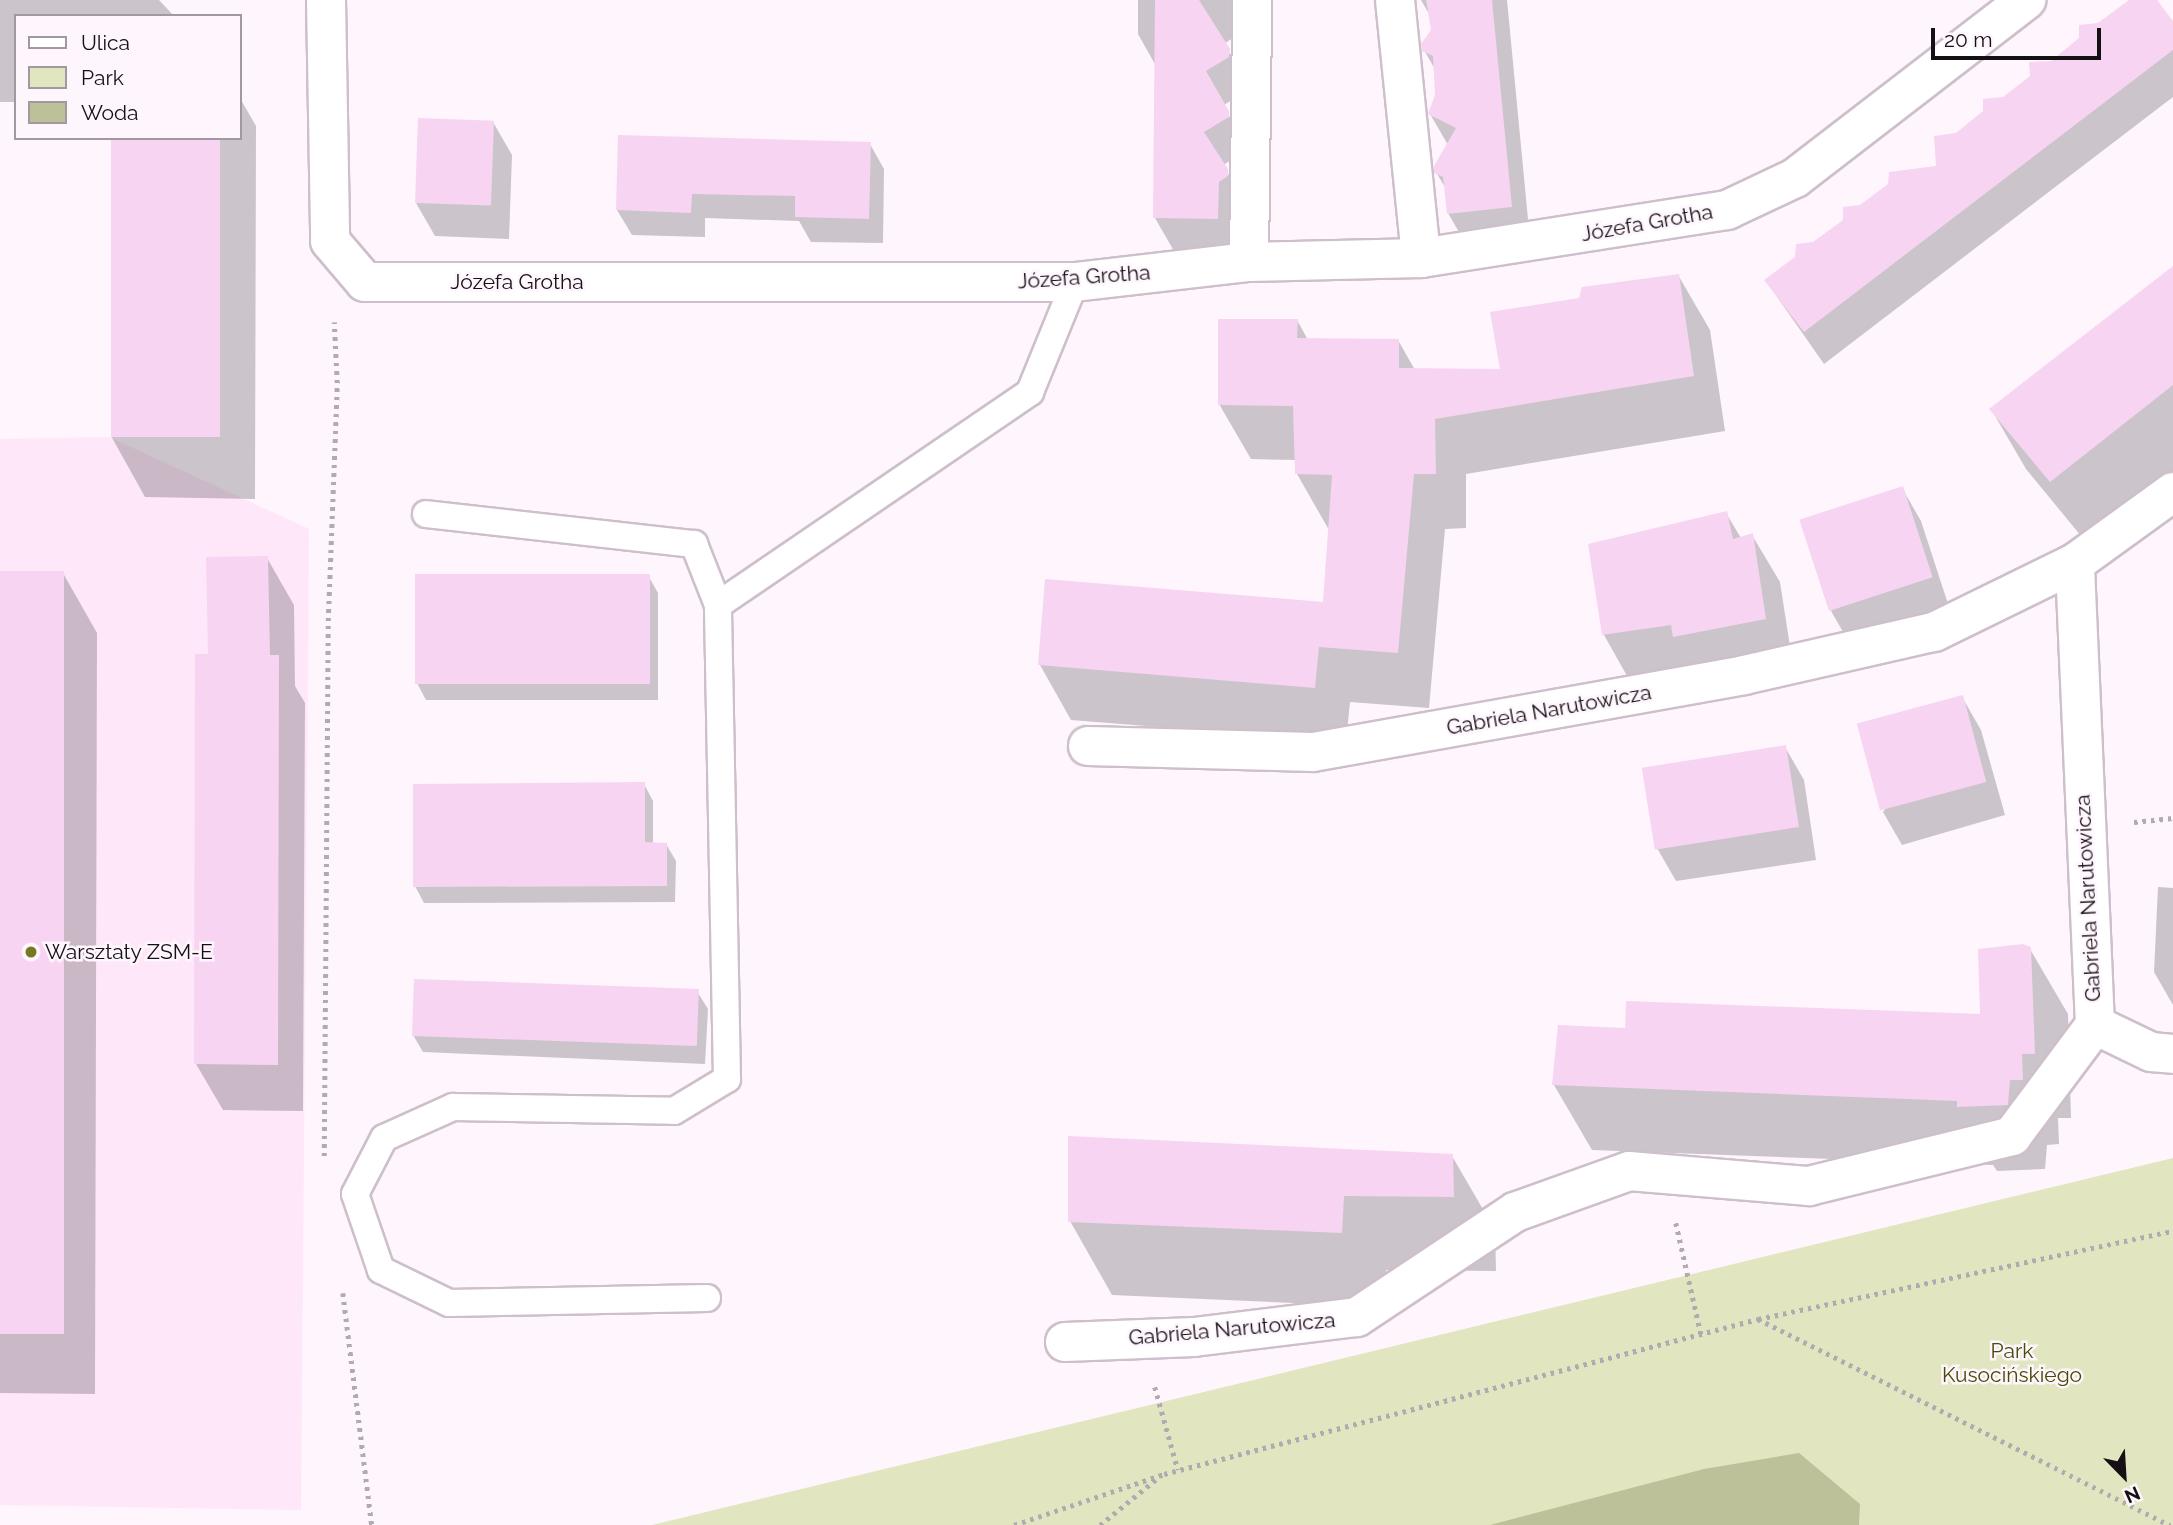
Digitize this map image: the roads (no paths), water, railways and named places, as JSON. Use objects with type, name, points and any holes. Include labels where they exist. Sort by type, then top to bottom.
[{"type":"street","name":"Józefa Grotha","points":[[326,0],[330,241],[365,282],[1075,282],[1249,262],[1421,258],[1727,210],[1796,178],[2026,0]]},
{"type":"street","points":[[1249,262],[1252,0]]},
{"type":"street","points":[[1395,0],[1421,258]]},
{"type":"street","name":"Gabriela Narutowicza","points":[[1087,746],[1313,752],[1744,675],[1934,632],[2075,563],[2173,492]]},
{"type":"street","name":"Gabriela Narutowicza","points":[[1065,1342],[1194,1337],[1357,1317],[1515,1212],[1629,1171],[1809,1186],[2012,1136],[2095,1025],[2075,563]]},
{"type":"street","points":[[2095,1025],[2151,1052],[2173,1054]]},
{"type":"lane","points":[[718,605],[1030,392],[1075,282]]},
{"type":"lane","points":[[426,514],[694,544],[718,605],[727,1079],[674,1111],[453,1107],[384,1138],[355,1194],[381,1270],[449,1303],[708,1298]]},
{"type":"water","points":[[1799,1453],[1860,1504],[1859,1525],[1490,1525],[1704,1469]]},
{"type":"place","name":"Warsztaty ZSM-E","points":[[31,952]]},
{"type":"park label","name":"Park Kusocińskiego","points":[[2012,1363]]}]
